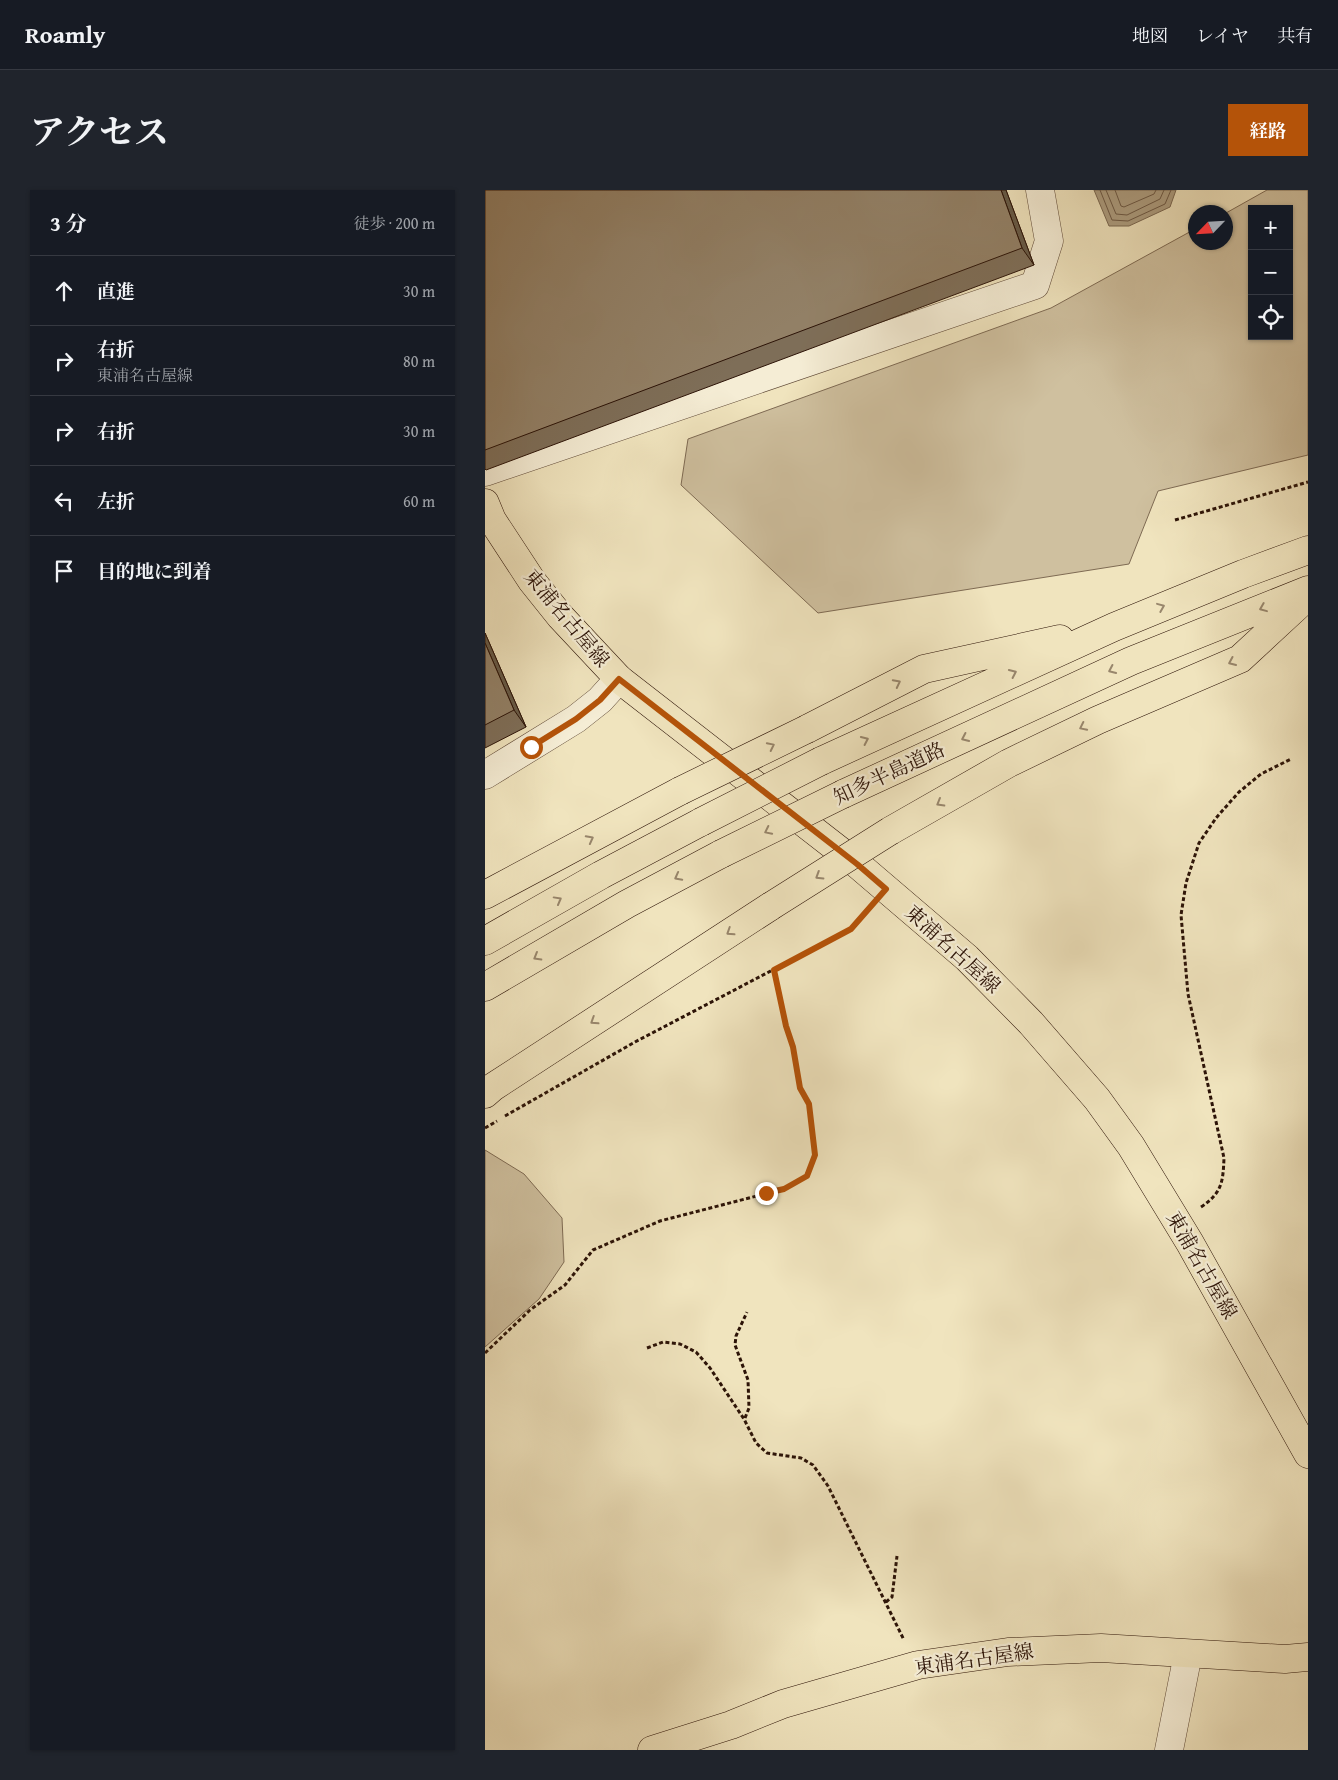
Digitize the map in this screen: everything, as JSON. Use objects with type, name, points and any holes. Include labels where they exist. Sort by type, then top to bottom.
[{"type":"main road","name":"東浦名古屋線","points":[[485,503],[492,520],[532,581],[560,616],[619,679],[857,864],[967,958],[1031,1023],[1097,1099],[1131,1146],[1177,1222],[1308,1454]]},
{"type":"main road","name":"知多半島道路","points":[[485,941],[601,875],[821,761],[1113,627],[1243,574],[1308,550]]},
{"type":"main road","name":"知多半島道路","points":[[485,987],[627,904],[721,854],[843,794],[1131,661],[1308,590]]},
{"type":"main road","points":[[485,1094],[771,906],[890,831],[1009,763],[1098,720],[1240,659],[1308,596]]},
{"type":"main road","points":[[485,895],[680,791],[807,729],[924,668],[1113,627]]},
{"type":"main road","name":"東浦名古屋線","points":[[652,1750],[731,1725],[783,1704],[918,1665],[1008,1652],[1101,1648],[1285,1659],[1308,1657]]},
{"type":"street","points":[[485,472],[1035,285],[1049,241],[1041,190]]},
{"type":"street","points":[[485,775],[576,719],[600,700],[619,679]]},
{"type":"street","points":[[1169,1750],[1188,1654]]},
{"type":"path","points":[[1175,520],[1308,482]]},
{"type":"path","points":[[1177,1222],[1203,1206],[1218,1193],[1223,1178],[1224,1158],[1188,994],[1181,915],[1186,883],[1199,843],[1217,818],[1239,792],[1261,774],[1291,758]]},
{"type":"path","points":[[485,1128],[635,1042],[851,929],[886,889]]},
{"type":"path","points":[[485,1353],[531,1310],[565,1286],[593,1250],[660,1220],[784,1189],[807,1176],[815,1155],[809,1104],[800,1088],[793,1047],[786,1026],[774,970]]},
{"type":"path","points":[[745,1419],[749,1408],[748,1380],[735,1345],[736,1336],[747,1312]]},
{"type":"path","points":[[647,1348],[663,1342],[680,1344],[696,1352],[710,1368],[745,1419],[756,1443],[767,1453],[801,1458],[813,1465],[828,1486],[918,1665]]},
{"type":"path","points":[[885,1602],[892,1597],[897,1556]]},
{"type":"shaded area","points":[[1267,190],[1308,190],[1308,455],[1158,491],[1129,564],[818,613],[681,485],[688,439],[1051,308],[1188,233],[1188,250],[1233,250],[1233,209]]},
{"type":"shaded area","points":[[485,1150],[524,1174],[562,1218],[564,1262],[539,1299],[485,1347]]},
{"type":"water","points":[[1094,190],[1176,190],[1170,207],[1129,226],[1109,226]]},
{"type":"building","points":[[485,190],[1001,190],[1022,248],[485,450]]},
{"type":"building","points":[[485,643],[514,710],[485,725]]},
{"type":"route","points":[[531,747],[576,719],[600,700],[619,679],[857,864],[886,889],[851,929],[774,970],[786,1026],[793,1047],[800,1088],[809,1104],[815,1155],[807,1176],[784,1189],[766,1193]]}]
